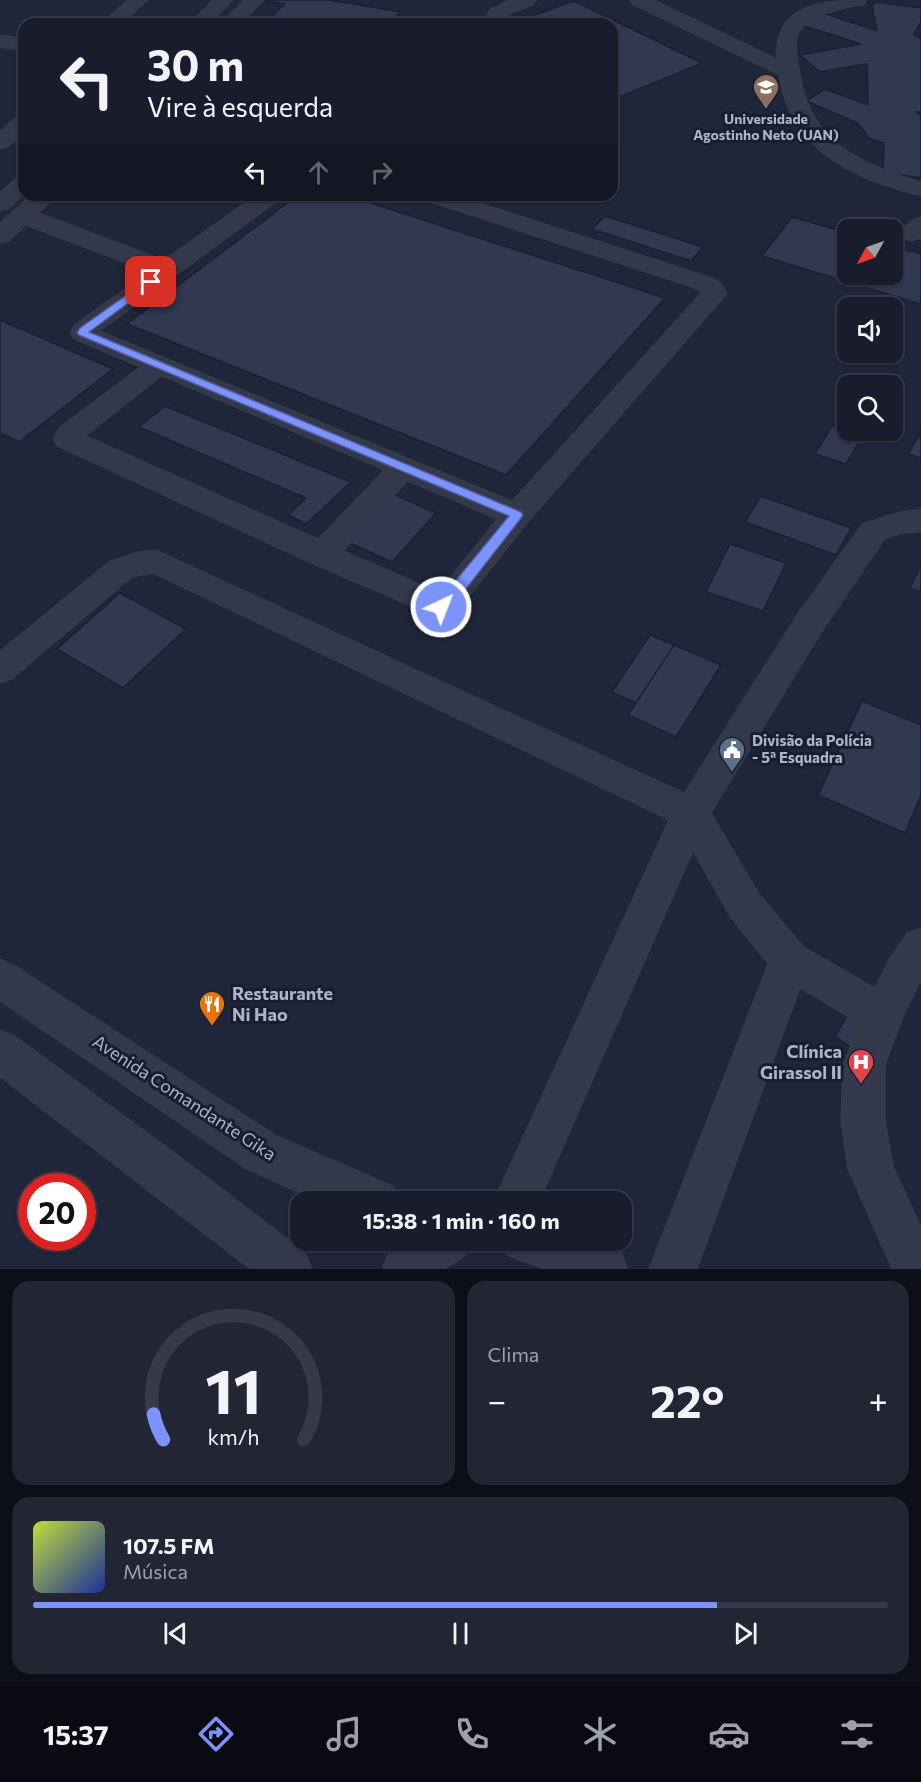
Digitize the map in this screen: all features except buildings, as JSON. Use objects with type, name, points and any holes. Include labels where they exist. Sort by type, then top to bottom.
[{"type":"street","points":[[117,18],[139,0]]},
{"type":"street","points":[[205,18],[224,0]]},
{"type":"street","points":[[236,18],[255,0]]},
{"type":"street","points":[[493,18],[504,8],[528,0]]},
{"type":"street","points":[[639,0],[790,73]]},
{"type":"street","points":[[799,0],[829,3],[858,0]]},
{"type":"street","points":[[829,3],[801,19],[787,34],[786,55],[793,98],[805,122],[823,144],[857,165],[899,183],[921,189]]},
{"type":"street","points":[[0,28],[18,31]]},
{"type":"street","points":[[0,34],[18,37]]},
{"type":"street","points":[[0,41],[18,44]]},
{"type":"street","points":[[0,142],[18,127]]},
{"type":"street","points":[[0,204],[18,188]]},
{"type":"street","points":[[0,236],[39,201]]},
{"type":"street","points":[[263,201],[84,330],[83,333],[517,515]]},
{"type":"street","points":[[159,365],[69,435],[67,439],[441,607],[446,604],[517,515],[714,294],[712,288],[704,283],[485,202]]},
{"type":"street","points":[[24,215],[167,270]]},
{"type":"street","points":[[322,555],[404,467]]},
{"type":"street","points":[[521,1191],[691,813],[809,624],[873,532],[900,523],[921,521]]},
{"type":"street","points":[[0,670],[121,569],[138,563],[156,561],[691,813],[746,906],[790,960],[883,1015]]},
{"type":"street","points":[[916,1269],[871,1169],[863,1120],[864,1065],[883,1015],[903,972],[921,946]]},
{"type":"street","points":[[673,1269],[790,960]]},
{"type":"street","name":"Avenida Comandante Gika","points":[[0,978],[261,1152],[347,1191]]},
{"type":"street","points":[[0,1051],[155,1166],[288,1269]]},
{"type":"street","points":[[406,1269],[431,1251]]},
{"type":"street","points":[[563,1251],[604,1269]]},
{"type":"place","name":"Universidade Agostinho Neto (UAN)","points":[[766,110]]},
{"type":"place","name":"Divisão da Polícia - 5ª Esquadra","points":[[732,773]]},
{"type":"place","name":"Restaurante Ni Hao","points":[[212,1027]]},
{"type":"place","name":"Clínica Girassol II","points":[[861,1085]]},
{"type":"route","points":[[151,282],[84,330],[85,336],[517,515],[446,604],[441,607]]}]
